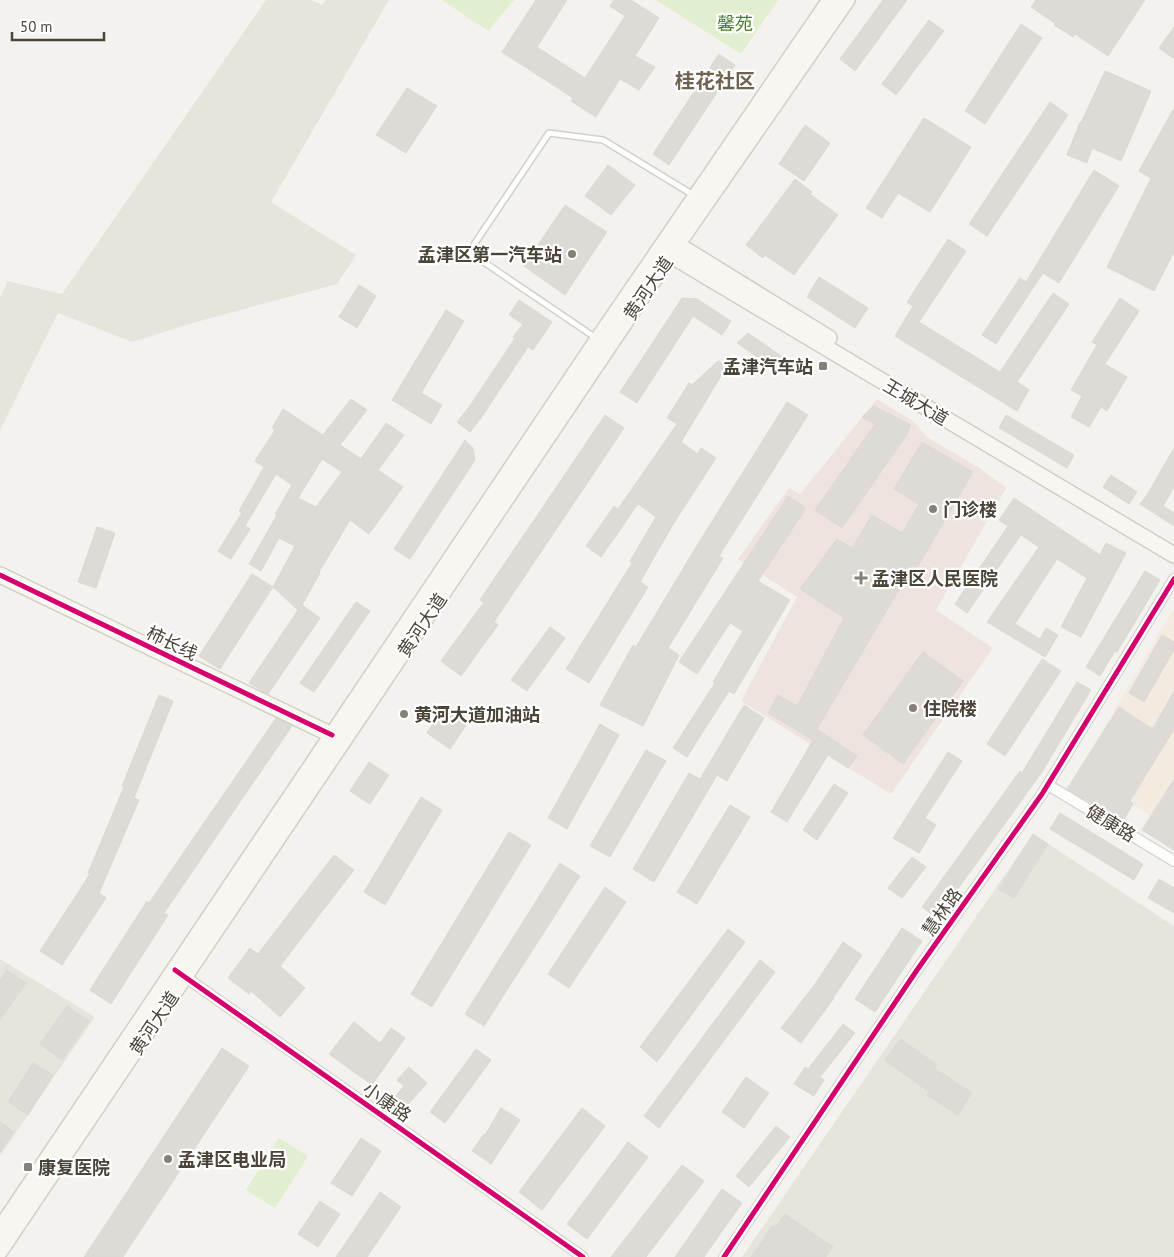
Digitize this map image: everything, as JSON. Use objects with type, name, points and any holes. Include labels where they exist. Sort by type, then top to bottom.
[{"type":"main road","name":"黄河大道","points":[[0,1252],[603,343],[700,200],[830,0]]},
{"type":"main road","name":"黄河大道","points":[[700,200],[847,0]]},
{"type":"main road","name":"王城大道","points":[[668,247],[879,369],[1174,544]]},
{"type":"main road","name":"王城大道","points":[[668,247],[1174,555]]},
{"type":"main road","name":"黄河大道","points":[[0,1229],[332,735],[603,343]]},
{"type":"main road","name":"柿长线","points":[[0,575],[332,735]]},
{"type":"street","name":"慧林路","points":[[724,1257],[918,970],[1048,785],[1174,579]]},
{"type":"street","name":"健康路","points":[[1048,785],[1174,862]]},
{"type":"street","name":"小康路","points":[[175,970],[583,1257]]},
{"type":"lane","points":[[603,343],[469,252],[496,211],[549,133],[603,140],[700,200]]},
{"type":"shaded area","points":[[266,0],[311,0],[322,5],[326,0],[389,0],[271,202],[356,255],[337,284],[196,322],[132,342],[58,313],[0,430],[0,298],[8,281],[62,294]]},
{"type":"shaded area","name":"孟津区人民医院","points":[[877,399],[913,421],[927,437],[981,469],[1006,488],[936,610],[993,648],[891,794],[741,701],[797,597],[738,559],[789,488],[800,494]]},
{"type":"shaded area","points":[[1174,608],[1174,831],[1079,771]]},
{"type":"shaded area","points":[[1033,834],[1174,926],[1174,1257],[742,1257]]},
{"type":"shaded area","points":[[0,959],[95,1017],[0,1156]]},
{"type":"green space","points":[[442,0],[514,0],[488,31]]},
{"type":"green space","name":"馨苑","points":[[656,0],[778,0],[741,54]]},
{"type":"green space","points":[[279,1138],[308,1156],[275,1208],[246,1190]]},
{"type":"building","points":[[536,0],[567,0],[537,47],[585,78],[625,16],[610,6],[614,0],[631,0],[659,18],[635,56],[655,67],[639,90],[620,79],[596,117],[571,101],[573,98],[502,52]]},
{"type":"building","points":[[883,0],[907,0],[855,71],[840,59]]},
{"type":"building","points":[[1036,0],[1145,0],[1108,56],[1075,34],[1073,37],[1054,25],[1055,23],[1031,7]]},
{"type":"building","points":[[929,20],[944,31],[896,95],[882,84]]},
{"type":"building","points":[[1021,24],[1042,38],[985,124],[965,111]]},
{"type":"building","points":[[1174,27],[1174,59],[1159,48]]},
{"type":"building","points":[[719,54],[735,65],[669,165],[653,154]]},
{"type":"building","points":[[1105,71],[1151,91],[1121,161],[1092,148],[1087,163],[1067,155],[1080,122]]},
{"type":"building","points":[[407,88],[437,106],[406,153],[376,135]]},
{"type":"building","points":[[1050,102],[1068,115],[987,236],[969,224]]},
{"type":"building","points":[[1174,108],[1174,252],[1154,291],[1107,267],[1151,178],[1139,171]]},
{"type":"building","points":[[924,118],[971,147],[930,212],[898,193],[882,218],[866,208]]},
{"type":"building","points":[[805,125],[830,143],[804,181],[779,164]]},
{"type":"building","points":[[608,165],[635,185],[611,215],[585,196]]},
{"type":"building","points":[[1094,170],[1119,186],[1059,283],[1043,273],[996,344],[982,335],[1020,278],[1026,282]]},
{"type":"building","points":[[795,179],[812,192],[810,194],[838,215],[794,275],[765,255],[763,258],[746,245]]},
{"type":"building","name":"孟津区第一汽车站","points":[[565,205],[607,232],[565,295],[524,266]]},
{"type":"building","points":[[948,239],[966,251],[919,322],[1000,372],[1053,293],[1069,304],[1017,382],[1029,390],[1017,411],[895,336],[913,306],[907,302]]},
{"type":"building","points":[[819,277],[868,308],[855,328],[807,297]]},
{"type":"building","points":[[359,285],[376,296],[357,328],[339,317]]},
{"type":"building","points":[[682,298],[697,299],[731,321],[722,335],[693,316],[637,403],[620,392]]},
{"type":"building","points":[[1120,298],[1139,311],[1105,364],[1127,377],[1107,411],[1101,407],[1089,427],[1071,417],[1082,396],[1071,390],[1097,345],[1092,342]]},
{"type":"building","points":[[519,300],[552,322],[533,350],[528,347],[470,432],[457,422],[469,407],[523,324],[509,315]]},
{"type":"building","points":[[446,310],[464,321],[421,393],[442,405],[431,424],[392,400]]},
{"type":"building","points":[[748,333],[784,358],[776,370],[737,343]]},
{"type":"building","points":[[718,361],[727,366],[681,442],[698,454],[701,448],[716,458],[672,526],[640,582],[648,587],[589,683],[566,669],[632,563],[630,561],[656,517],[638,504],[601,557],[586,546],[614,506],[618,509],[677,424],[667,418],[689,383],[692,385]]},
{"type":"building","points":[[351,399],[367,410],[340,445],[361,459],[386,423],[404,435],[378,470],[403,487],[369,534],[350,520],[302,605],[320,618],[268,694],[249,683],[298,610],[273,587],[295,546],[279,538],[261,571],[249,564],[292,485],[276,474],[245,526],[250,529],[231,559],[218,551],[242,513],[239,511],[264,467],[255,461],[275,430],[272,428],[283,409],[323,435]],"holes":[[[322,459],[342,472],[316,507],[298,498]]]},
{"type":"building","points":[[787,402],[808,415],[719,556],[723,558],[668,648],[679,655],[643,726],[600,705],[633,645],[636,647]]},
{"type":"building","points":[[874,406],[911,425],[908,433],[842,528],[815,510],[875,424],[862,417]]},
{"type":"building","points":[[605,415],[624,428],[494,622],[498,625],[461,676],[441,661],[484,602],[480,600]]},
{"type":"building","points":[[1006,415],[1074,455],[1067,468],[999,428]]},
{"type":"building","points":[[465,440],[473,448],[475,460],[410,559],[394,549]]},
{"type":"building","points":[[922,442],[973,472],[914,573],[910,571],[817,729],[857,756],[848,768],[828,755],[787,822],[771,812],[813,740],[768,713],[778,695],[797,706],[844,618],[800,589],[837,539],[852,548],[872,515],[902,533],[919,504],[894,489]]},
{"type":"building","points":[[1174,448],[1174,487],[1163,506],[1174,513],[1174,526],[1140,504]]},
{"type":"building","points":[[1111,475],[1137,492],[1129,504],[1103,487]]},
{"type":"building","points":[[788,496],[806,508],[758,581],[790,600],[734,694],[729,691],[687,757],[673,748],[715,683],[713,682],[743,631],[730,623],[697,674],[679,662]]},
{"type":"building","points":[[1014,498],[1100,555],[1106,543],[1126,553],[1081,637],[1061,627],[1087,578],[1057,559],[1015,624],[1040,639],[1046,628],[1058,635],[1045,657],[987,622],[1039,547],[1021,535],[967,613],[955,604],[1008,526],[999,520]]},
{"type":"building","points":[[97,527],[115,533],[96,588],[78,582]]},
{"type":"building","points":[[1145,571],[1160,580],[1117,652],[1115,651],[1100,676],[1086,667]]},
{"type":"building","points":[[252,574],[273,587],[220,669],[199,656]]},
{"type":"building","points":[[356,602],[370,611],[314,692],[300,683]]},
{"type":"building","points":[[550,627],[565,638],[527,691],[511,680]]},
{"type":"building","points":[[1162,635],[1174,642],[1174,650],[1144,702],[1129,693]]},
{"type":"building","name":"住院楼","points":[[923,652],[963,681],[903,764],[863,735]]},
{"type":"building","points":[[1042,659],[1061,671],[1005,756],[987,744]]},
{"type":"building","points":[[1077,682],[1091,690],[1042,772],[937,918],[922,907],[1020,771],[1022,773]]},
{"type":"building","points":[[1174,691],[1174,729],[1130,801],[1133,804],[1123,821],[1067,789],[1119,707],[1151,728],[1154,727]]},
{"type":"building","points":[[159,695],[173,701],[134,798],[139,800],[99,893],[106,898],[62,965],[40,951],[90,874],[88,873],[124,787],[122,786]]},
{"type":"building","points":[[744,705],[764,718],[727,781],[717,775],[654,882],[633,869],[689,773],[700,779]]},
{"type":"building","points":[[443,708],[467,724],[450,749],[427,733]]},
{"type":"building","points":[[276,718],[292,726],[164,913],[168,915],[111,1004],[90,990],[147,901],[149,903]]},
{"type":"building","points":[[600,724],[619,735],[567,829],[548,818]]},
{"type":"building","points":[[646,750],[666,761],[610,857],[590,846]]},
{"type":"building","points":[[948,752],[962,761],[925,818],[936,825],[919,853],[893,838]]},
{"type":"building","points":[[369,762],[389,775],[370,804],[350,791]]},
{"type":"building","points":[[1174,779],[1174,850],[1142,830]]},
{"type":"building","points":[[834,784],[848,793],[817,840],[803,830]]},
{"type":"building","points":[[421,797],[442,810],[385,905],[364,892]]},
{"type":"building","points":[[730,805],[750,817],[697,904],[677,892]]},
{"type":"building","points":[[1060,813],[1143,864],[1134,880],[1050,829]]},
{"type":"building","points":[[509,832],[531,845],[432,1007],[411,994]]},
{"type":"building","points":[[1033,834],[1048,844],[1014,898],[999,889]]},
{"type":"building","points":[[334,855],[354,870],[280,966],[305,988],[280,1017],[251,991],[249,994],[228,978],[250,948],[258,954]]},
{"type":"building","points":[[912,857],[926,867],[902,898],[888,888]]},
{"type":"building","points":[[560,863],[580,876],[484,1026],[465,1014]]},
{"type":"building","points":[[1159,879],[1174,888],[1174,913],[1148,898]]},
{"type":"building","points":[[605,887],[626,902],[569,988],[548,974]]},
{"type":"building","points":[[902,928],[922,941],[875,1012],[855,999]]},
{"type":"building","points":[[728,929],[745,942],[657,1062],[640,1047]]},
{"type":"building","points":[[843,942],[862,955],[801,1043],[781,1028],[815,984]]},
{"type":"building","points":[[760,960],[775,972],[659,1128],[644,1116]]},
{"type":"building","points":[[7,970],[26,983],[0,1020],[0,980]]},
{"type":"building","points":[[67,1006],[89,1021],[62,1060],[40,1044]]},
{"type":"building","points":[[354,1022],[380,1043],[391,1028],[405,1038],[372,1085],[329,1054]]},
{"type":"building","points":[[843,1024],[855,1033],[820,1077],[824,1080],[814,1096],[794,1084],[805,1067],[808,1069]]},
{"type":"building","points":[[901,1039],[937,1065],[934,1068],[972,1093],[958,1115],[927,1095],[929,1092],[885,1060]]},
{"type":"building","name":"孟津区电业局","points":[[222,1048],[249,1066],[123,1257],[84,1257]]},
{"type":"building","points":[[476,1049],[491,1060],[445,1123],[430,1112]]},
{"type":"building","points":[[33,1063],[53,1075],[28,1115],[8,1102]]},
{"type":"building","points":[[409,1067],[427,1083],[405,1108],[394,1098],[404,1086],[397,1080]]},
{"type":"building","points":[[746,1077],[769,1093],[744,1128],[722,1112]]},
{"type":"building","points":[[501,1108],[520,1120],[491,1164],[472,1151],[485,1135]]},
{"type":"building","points":[[582,1108],[605,1126],[542,1210],[519,1192]]},
{"type":"building","points":[[0,1121],[14,1132],[0,1152]]},
{"type":"building","points":[[776,1126],[790,1137],[749,1187],[736,1176]]},
{"type":"building","points":[[361,1138],[381,1151],[352,1196],[331,1183]]},
{"type":"building","points":[[628,1142],[648,1157],[587,1239],[567,1224]]},
{"type":"building","points":[[682,1165],[704,1181],[646,1257],[611,1257]]},
{"type":"building","points":[[722,1189],[742,1203],[704,1257],[675,1257]]},
{"type":"building","points":[[380,1192],[401,1207],[367,1257],[336,1257]]},
{"type":"building","points":[[320,1201],[340,1214],[318,1247],[298,1234]]},
{"type":"building","points":[[785,1214],[833,1247],[826,1257],[751,1257],[773,1225],[775,1227]]},
{"type":"cycle path","points":[[0,575],[332,735]]},
{"type":"cycle path","points":[[724,1257],[917,970],[1042,794],[1174,579]]},
{"type":"cycle path","points":[[175,970],[583,1257]]},
{"type":"place","name":"孟津区第一汽车站","points":[[572,254]]},
{"type":"place","name":"孟津汽车站","points":[[823,366]]},
{"type":"place","name":"门诊楼","points":[[933,509]]},
{"type":"place","name":"孟津区人民医院","points":[[861,578]]},
{"type":"place","name":"住院楼","points":[[913,708]]},
{"type":"place","name":"黄河大道加油站","points":[[404,714]]},
{"type":"place","name":"孟津区电业局","points":[[168,1159]]},
{"type":"place","name":"康复医院","points":[[28,1167]]},
{"type":"district","name":"桂花社区","points":[[715,81]]}]
